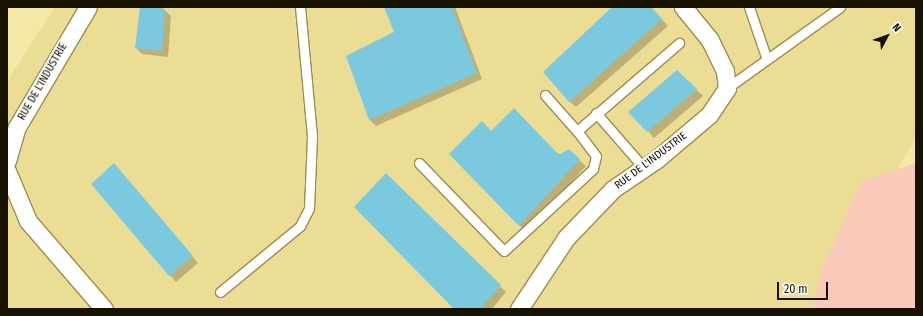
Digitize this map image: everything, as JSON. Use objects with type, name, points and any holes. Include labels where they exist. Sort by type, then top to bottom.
[{"type":"street","name":"RUE DE L'INDUSTRIE","points":[[7,161],[17,127],[88,7]]},
{"type":"street","points":[[683,7],[710,40],[725,71],[727,88]]},
{"type":"street","name":"RUE DE L'INDUSTRIE","points":[[519,309],[566,238],[613,189],[644,168],[709,115],[727,88]]},
{"type":"street","points":[[7,171],[28,221],[104,309]]},
{"type":"lane","points":[[220,292],[300,226],[309,208],[312,136],[300,7]]},
{"type":"lane","points":[[749,7],[766,57]]},
{"type":"lane","points":[[727,88],[766,57],[840,7]]},
{"type":"lane","points":[[577,130],[679,43]]},
{"type":"lane","points":[[419,163],[504,251],[593,168],[596,156],[577,130],[545,95]]},
{"type":"lane","points":[[596,113],[644,168]]},
{"type":"shaded area","points":[[55,7],[916,7],[916,136],[821,309],[7,309],[7,82]]},
{"type":"shaded area","points":[[916,163],[916,309],[812,309],[822,270],[861,182]]},
{"type":"building","points":[[140,7],[165,9],[162,51],[135,48]]},
{"type":"building","points":[[384,7],[452,7],[477,73],[369,120],[346,56],[394,32]]},
{"type":"building","points":[[612,7],[651,7],[662,19],[569,102],[543,72]]},
{"type":"building","points":[[677,70],[697,89],[647,132],[628,112]]},
{"type":"building","points":[[514,108],[559,155],[569,149],[580,159],[519,226],[449,154],[482,121],[491,131]]},
{"type":"building","points":[[114,163],[193,256],[169,276],[91,184]]},
{"type":"building","points":[[386,173],[501,285],[480,309],[454,309],[354,207]]}]
